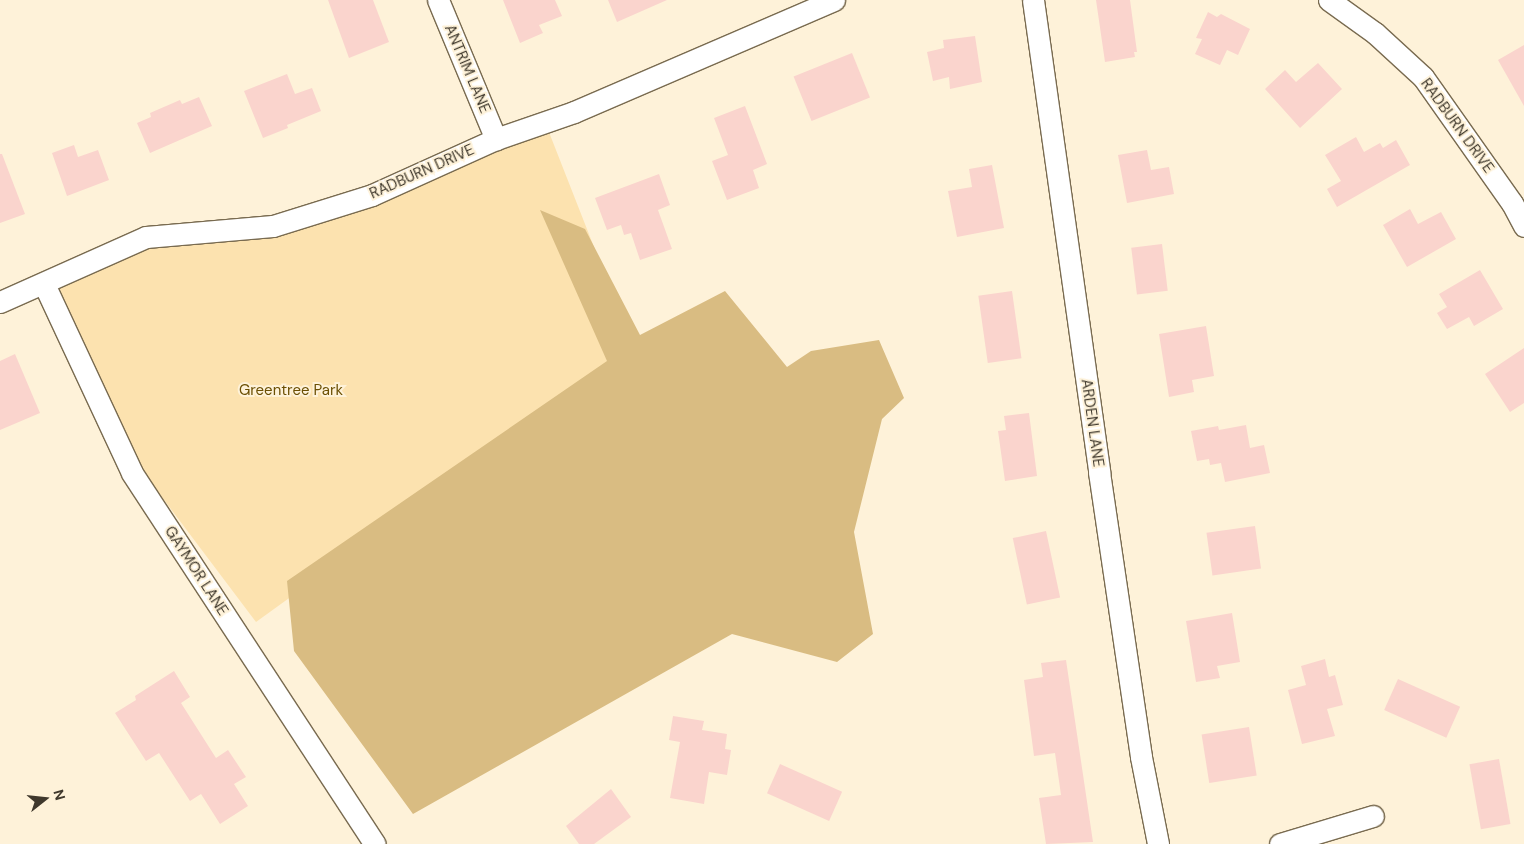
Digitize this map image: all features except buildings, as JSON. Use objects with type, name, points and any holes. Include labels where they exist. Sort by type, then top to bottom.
[{"type":"street","name":"ANTRIM LANE","points":[[438,0],[496,139]]},
{"type":"street","name":"RADBURN DRIVE","points":[[0,302],[146,237],[273,226],[372,195],[496,139],[574,112],[834,0]]},
{"type":"street","name":"ARDEN LANE","points":[[1033,0],[1099,472],[1142,757],[1158,844]]},
{"type":"street","name":"RADBURN DRIVE","points":[[1329,0],[1375,32],[1423,77],[1518,199],[1524,226]]},
{"type":"street","name":"GAYMOR LANE","points":[[44,284],[132,473],[375,844]]},
{"type":"street","points":[[1280,844],[1373,816]]},
{"type":"green space","name":"Greentree Park","points":[[545,122],[634,349],[256,622],[143,472],[56,288],[146,237],[273,226]]},
{"type":"shaded area","points":[[540,210],[585,229],[640,335],[725,291],[787,367],[811,351],[879,340],[904,398],[882,419],[854,532],[873,634],[837,662],[732,634],[413,814],[294,651],[287,581],[607,361]]}]
